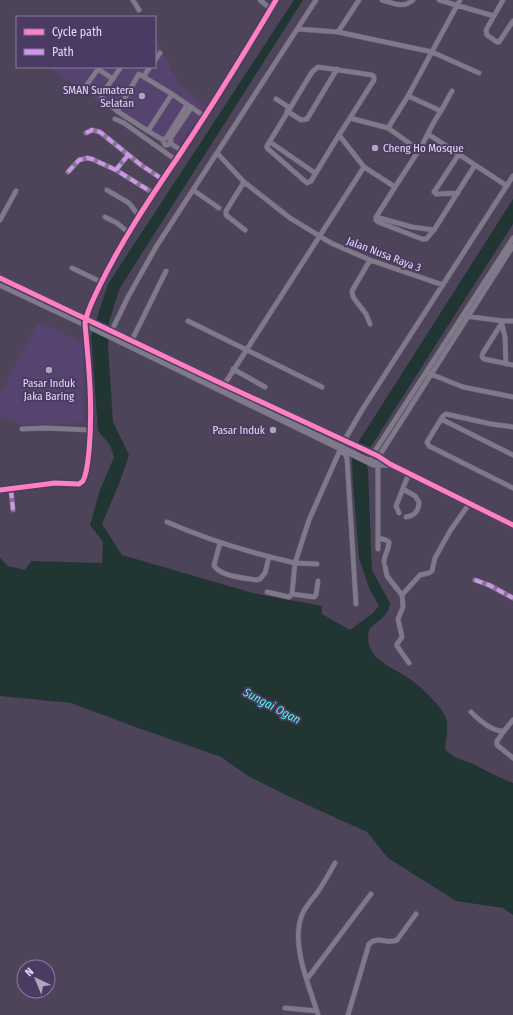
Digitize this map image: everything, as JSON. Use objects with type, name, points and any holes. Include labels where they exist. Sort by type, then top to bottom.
[{"type":"street","points":[[133,0],[139,10]]},
{"type":"street","points":[[260,0],[271,9]]},
{"type":"street","points":[[0,490],[11,490],[43,484],[82,483],[85,476],[91,430],[90,378],[85,321],[101,282],[139,216],[162,179],[182,151],[276,0]]},
{"type":"street","points":[[111,332],[156,246],[316,0]]},
{"type":"street","points":[[338,32],[359,0]]},
{"type":"street","points":[[382,0],[399,5],[407,4],[413,0]]},
{"type":"street","points":[[439,0],[459,2],[494,16]]},
{"type":"street","points":[[503,0],[486,32],[488,36],[498,42],[513,21]]},
{"type":"street","points":[[388,128],[408,96],[459,2]]},
{"type":"street","points":[[298,29],[338,32],[432,52],[479,73]]},
{"type":"street","points":[[156,59],[160,53]]},
{"type":"street","points":[[318,67],[372,75],[374,77],[374,80],[311,181],[306,183],[268,150],[267,146],[288,109],[312,72],[318,67]]},
{"type":"street","points":[[120,68],[102,97],[117,111],[163,140],[169,140],[182,151]]},
{"type":"street","points":[[144,76],[149,68]]},
{"type":"street","points":[[86,86],[98,69],[113,79]]},
{"type":"street","points":[[276,99],[300,120],[307,119],[337,69]]},
{"type":"street","points":[[117,111],[137,76],[140,74],[204,116]]},
{"type":"street","points":[[376,217],[428,134],[432,122],[441,111],[452,91]]},
{"type":"street","points":[[148,131],[172,94]]},
{"type":"street","points":[[408,96],[441,111]]},
{"type":"street","points":[[169,140],[189,107]]},
{"type":"street","points":[[350,118],[388,128],[418,150]]},
{"type":"street","points":[[115,119],[124,123],[176,160]]},
{"type":"street","points":[[86,133],[92,130],[100,132],[128,155],[162,179]]},
{"type":"street","points":[[428,134],[507,186]]},
{"type":"street","points":[[340,135],[364,167],[396,187]]},
{"type":"street","points":[[270,142],[315,173]]},
{"type":"street","name":"Jalan Nusa Raya 3","points":[[217,153],[244,182],[290,218],[331,243],[370,260],[443,285]]},
{"type":"street","points":[[458,192],[436,194],[434,192],[459,154]]},
{"type":"street","points":[[116,170],[128,155]]},
{"type":"street","points":[[68,172],[79,160],[87,158],[92,159],[116,170],[154,193]]},
{"type":"street","points":[[376,217],[378,222],[424,239],[428,238],[475,165]]},
{"type":"street","points":[[223,388],[233,369],[364,167]]},
{"type":"street","points":[[292,594],[295,563],[309,520],[342,447],[362,410],[513,176]]},
{"type":"street","points":[[244,182],[226,211],[226,215],[244,230]]},
{"type":"street","points":[[107,190],[129,203],[139,216]]},
{"type":"street","points":[[193,190],[219,208]]},
{"type":"street","points":[[0,220],[16,191]]},
{"type":"street","points":[[105,217],[117,223],[129,233]]},
{"type":"street","points":[[376,217],[412,227],[434,230]]},
{"type":"street","points":[[378,548],[373,459],[429,374],[513,238]]},
{"type":"street","points":[[465,316],[513,246]]},
{"type":"street","points":[[370,260],[352,291],[353,297],[366,314],[370,324]]},
{"type":"street","points":[[72,268],[101,282]]},
{"type":"street","points":[[132,340],[166,271]]},
{"type":"street","points":[[0,278],[93,325],[132,340],[223,388]]},
{"type":"street","points":[[0,284],[85,321]]},
{"type":"street","points":[[465,316],[502,322],[513,320]]},
{"type":"street","points":[[188,321],[322,387]]},
{"type":"street","points":[[502,322],[482,356],[484,359],[513,365]]},
{"type":"street","points":[[502,322],[505,337],[506,364]]},
{"type":"street","points":[[111,332],[352,453],[390,464],[513,526]]},
{"type":"street","points":[[233,369],[265,387]]},
{"type":"street","points":[[429,374],[464,387],[513,397]]},
{"type":"street","points":[[513,426],[491,424],[445,414],[427,440],[428,445],[513,488]]},
{"type":"street","points":[[441,419],[513,455]]},
{"type":"street","points":[[22,429],[45,428],[91,430]]},
{"type":"street","points":[[342,447],[355,446],[373,459]]},
{"type":"street","points":[[342,447],[347,458],[356,604]]},
{"type":"street","points":[[399,513],[396,506],[409,473]]},
{"type":"street","points":[[403,489],[415,496],[420,502],[418,510],[415,514],[406,517]]},
{"type":"street","points":[[11,490],[13,510]]},
{"type":"street","points":[[402,595],[420,575],[432,571],[435,558],[450,531],[468,504]]},
{"type":"street","points":[[167,522],[199,536],[269,557],[295,563],[317,564]]},
{"type":"street","points":[[378,538],[389,542],[387,553],[384,557],[384,564],[387,576],[402,595],[403,607],[398,618],[402,637],[397,646],[409,663]]},
{"type":"street","points":[[220,542],[214,565],[216,569],[222,573],[249,579],[260,579],[265,573],[269,557]]},
{"type":"street","points":[[475,580],[489,585],[513,598]]},
{"type":"street","points":[[267,592],[289,597],[292,594],[314,597],[316,595],[318,581]]},
{"type":"street","points":[[471,712],[495,729],[504,730]]},
{"type":"street","points":[[513,720],[498,738],[497,745],[513,758]]},
{"type":"street","points":[[285,1008],[317,1013],[300,953],[298,939],[299,927],[302,915],[335,863]]},
{"type":"street","points":[[307,979],[371,894]]},
{"type":"street","points":[[348,1015],[369,944],[377,940],[387,942],[397,940],[416,914]]},
{"type":"shaded area","name":"SMAN Sumatera Selatan","points":[[156,39],[180,86],[207,107],[174,152],[49,68],[156,68]]},
{"type":"shaded area","name":"Pasar Induk Jaka Baring","points":[[38,322],[84,343],[83,423],[23,425],[0,416],[0,396]]},
{"type":"water","name":"Sungai Ogan","points":[[294,0],[303,0],[120,288],[109,322],[108,346],[113,422],[129,455],[119,484],[102,524],[122,555],[253,593],[322,606],[322,614],[350,630],[373,613],[379,606],[369,588],[359,558],[352,457],[359,441],[513,199],[513,224],[370,448],[365,459],[368,470],[372,570],[390,603],[385,615],[369,630],[368,640],[370,648],[381,661],[421,688],[442,711],[447,721],[445,749],[449,753],[513,783],[513,915],[503,908],[456,901],[388,858],[367,832],[248,776],[221,757],[71,703],[0,696],[0,558],[8,566],[25,570],[31,561],[102,563],[103,542],[90,525],[100,490],[114,457],[110,445],[98,431],[91,336],[108,284]]},
{"type":"marked path","points":[[86,133],[92,130],[100,132],[141,165],[162,179]]},
{"type":"marked path","points":[[128,155],[116,170],[153,193]]},
{"type":"marked path","points":[[68,172],[79,160],[87,158],[116,170]]},
{"type":"marked path","points":[[11,490],[13,510]]},
{"type":"marked path","points":[[475,580],[489,585],[513,598]]},
{"type":"cycle path","points":[[0,490],[55,483],[79,484],[83,481],[87,467],[91,419],[85,324],[89,310],[107,270],[145,206],[215,101],[276,0]]},
{"type":"cycle path","points":[[0,278],[378,456],[390,464],[513,525]]},
{"type":"place","name":"SMAN Sumatera Selatan","points":[[142,96]]},
{"type":"place","name":"Cheng Ho Mosque","points":[[375,148]]},
{"type":"place","name":"Pasar Induk Jaka Baring","points":[[49,370]]},
{"type":"place","name":"Pasar Induk","points":[[273,430]]}]
